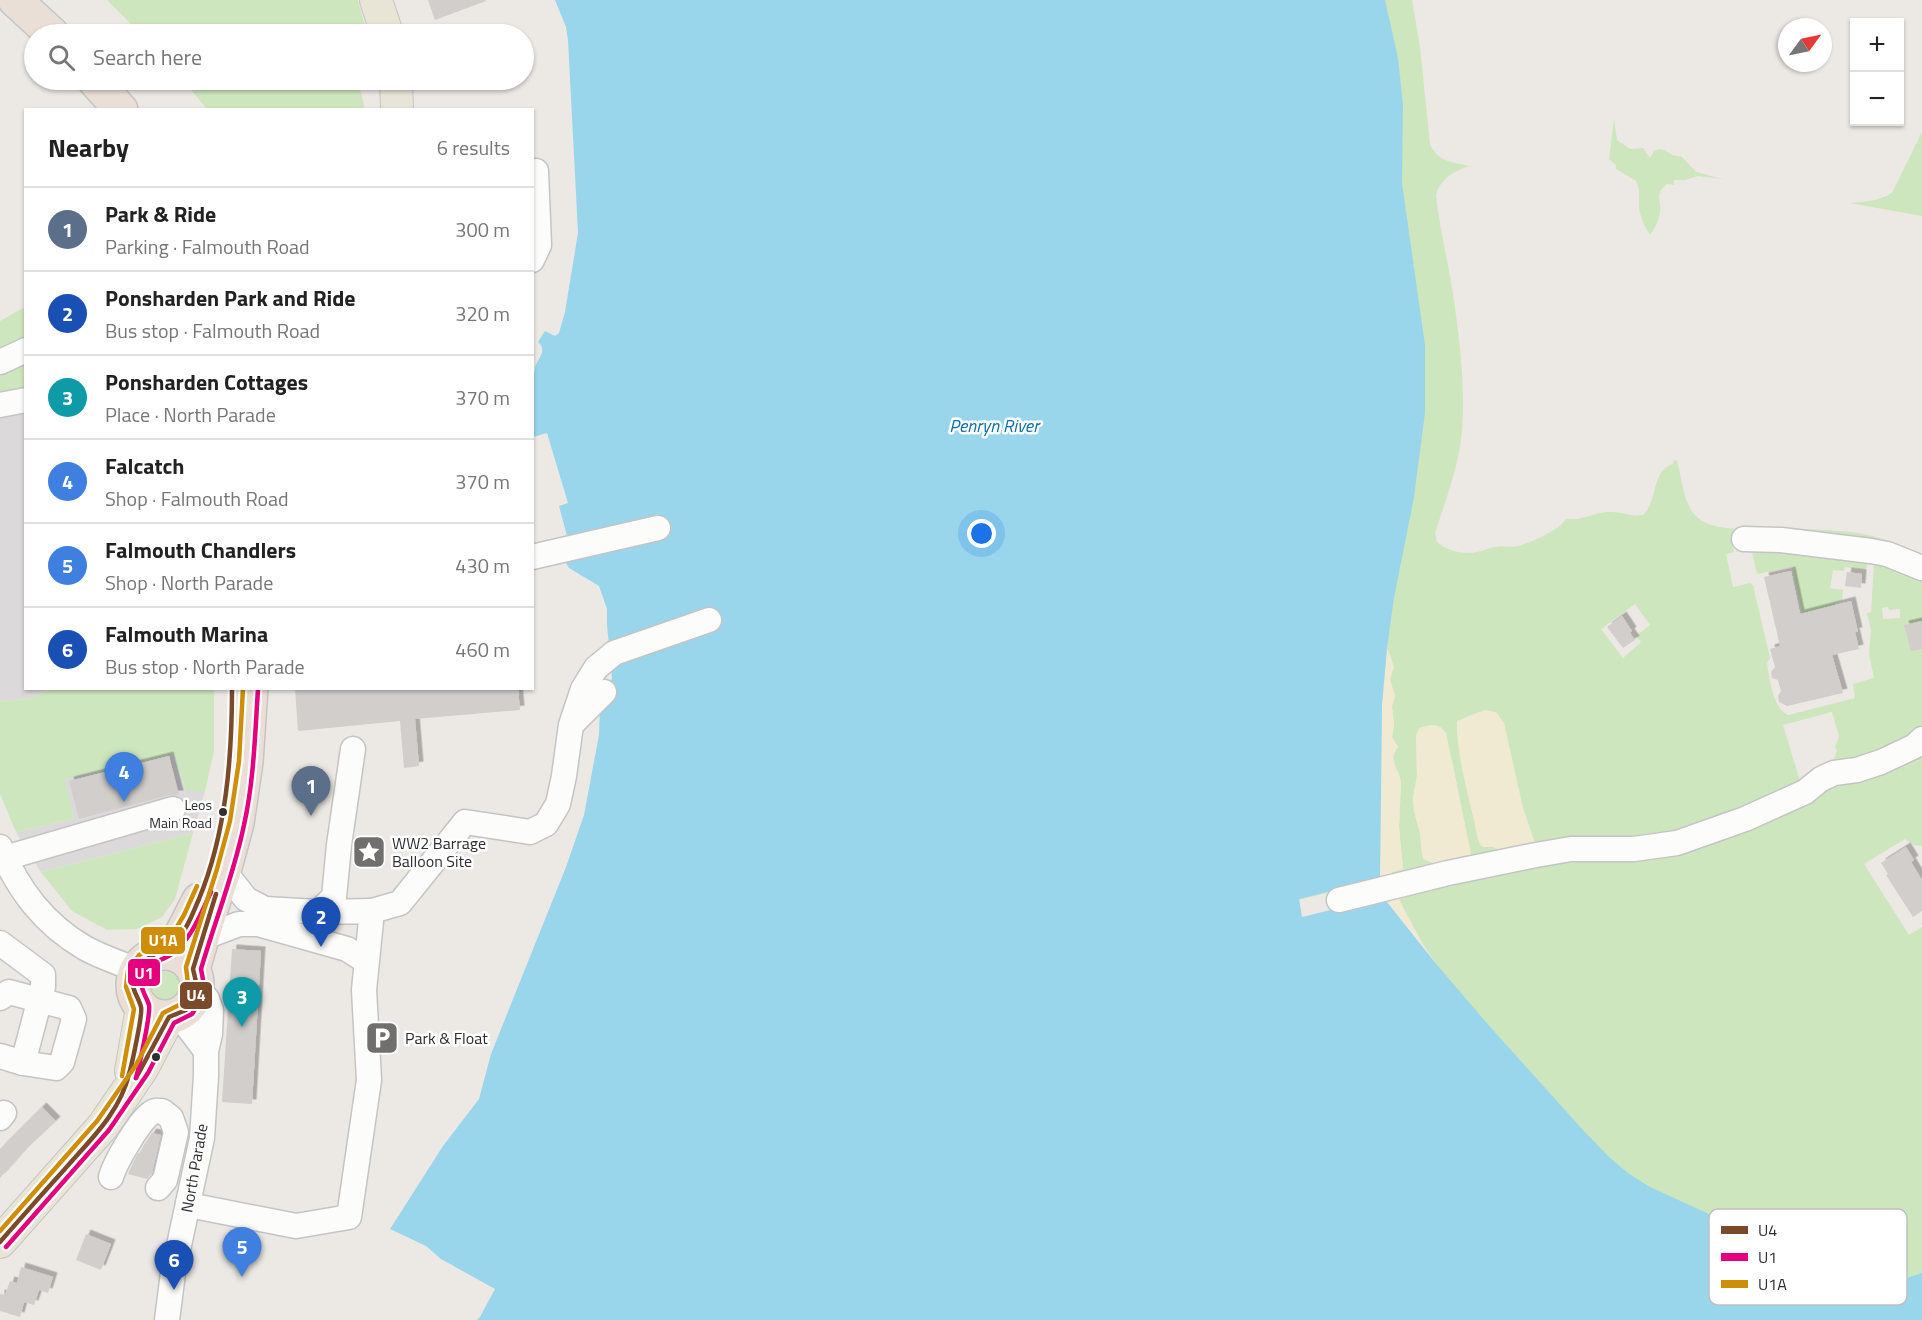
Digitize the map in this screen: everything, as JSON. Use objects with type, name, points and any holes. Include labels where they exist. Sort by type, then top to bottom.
[{"type":"highway","points":[[15,0],[41,24]]},
{"type":"highway","points":[[103,90],[119,108]]},
{"type":"highway","points":[[232,690],[228,761],[220,825],[206,883],[181,935],[148,961],[133,980],[136,999],[163,1013],[192,1003],[202,938],[225,871],[237,824],[246,762],[251,690]]},
{"type":"highway","points":[[148,961],[170,953],[179,956],[187,961],[195,978]]},
{"type":"main road","points":[[376,0],[384,24]]},
{"type":"main road","points":[[396,90],[397,108]]},
{"type":"main road","points":[[0,1242],[103,1126],[142,1069],[163,1013]]},
{"type":"street","points":[[534,256],[539,245],[536,171]]},
{"type":"street","points":[[0,362],[24,351]]},
{"type":"street","points":[[0,405],[24,400]]},
{"type":"street","points":[[534,557],[658,528]]},
{"type":"street","points":[[1744,539],[1781,540],[1865,550],[1887,554],[1922,568]]},
{"type":"street","points":[[225,871],[246,899],[265,909],[318,912],[372,910],[400,903],[465,822],[530,832],[546,824],[558,804],[571,725],[583,689],[596,668],[614,653],[709,620]]},
{"type":"street","points":[[571,725],[604,692]]},
{"type":"street","points":[[318,912],[333,897],[353,749]]},
{"type":"street","points":[[1339,900],[1448,873],[1545,853],[1579,849],[1635,849],[1677,843],[1744,819],[1800,794],[1827,770],[1873,765],[1918,750]]},
{"type":"street","points":[[148,961],[87,949],[63,933],[37,910],[2,852],[173,809]]},
{"type":"street","points":[[188,1203],[296,1226],[349,1216],[369,1080],[364,990],[372,910]]},
{"type":"street","points":[[202,938],[238,924],[258,924],[347,949],[366,961]]},
{"type":"street","points":[[0,943],[43,975],[40,1001],[23,1063]]},
{"type":"street","name":"North Parade","points":[[167,1320],[173,1274],[202,1138],[206,1051],[210,1034],[211,1010],[195,978]]},
{"type":"street","points":[[0,998],[9,992],[69,1008],[74,1019],[62,1062],[56,1068],[23,1063],[0,1056]]},
{"type":"street","points":[[163,1013],[206,1051]]},
{"type":"street","points":[[111,1176],[115,1164],[147,1116],[156,1111],[162,1111],[173,1122],[176,1132],[165,1180],[158,1188]]},
{"type":"shaded area","points":[[24,409],[24,690],[49,690],[28,699],[0,701],[0,413]]},
{"type":"shaded area","points":[[173,754],[186,791],[205,791],[193,833],[41,872],[16,832],[74,819],[64,779]]},
{"type":"green space","points":[[107,0],[358,0],[364,24],[131,24]]},
{"type":"green space","points":[[786,0],[1412,0],[1420,47],[1430,144],[1441,158],[1470,166],[1449,176],[1441,184],[1436,195],[1456,314],[1463,393],[1462,431],[1458,457],[1435,533],[1437,542],[1451,550],[1472,553],[1498,546],[1515,547],[1551,532],[1566,519],[1609,512],[1643,515],[1651,502],[1661,473],[1673,464],[1674,460],[1677,461],[1689,506],[1692,512],[1704,522],[1723,528],[1773,528],[1861,533],[1897,544],[1922,555],[1922,846],[1914,845],[1905,839],[1864,864],[1909,935],[1922,927],[1922,1320],[1613,1320],[1344,1053]],"holes":[[[1749,539],[1757,574],[1792,567],[1805,626],[1838,619],[1835,603],[1842,601],[1843,590],[1830,588],[1833,570],[1844,571],[1845,567],[1866,570],[1867,564],[1874,565],[1871,612],[1867,613],[1871,630],[1869,654],[1874,678],[1853,684],[1855,698],[1788,715],[1778,706],[1771,685],[1767,663],[1770,658],[1753,585],[1750,583],[1733,587],[1726,554],[1734,552],[1731,540]],[[1635,604],[1650,625],[1636,636],[1641,642],[1623,658],[1601,629]],[[1888,607],[1889,610],[1900,609],[1900,618],[1883,619],[1882,608]],[[1388,650],[1392,661],[1390,680],[1395,696],[1392,706],[1394,725],[1392,737],[1398,747],[1394,760],[1401,782],[1399,827],[1403,869],[1392,872],[1397,896],[1429,955],[1406,927],[1302,917],[1299,900],[1380,879],[1382,705]],[[1479,712],[1522,805],[1536,846],[1501,851],[1478,839],[1457,729],[1464,718]],[[1832,712],[1839,736],[1835,747],[1836,763],[1818,766],[1810,776],[1804,776],[1800,781],[1783,725]],[[1416,735],[1452,760],[1468,842],[1438,863],[1422,855],[1413,798],[1417,776]]]},
{"type":"green space","points":[[191,90],[360,90],[365,108],[206,108]]},
{"type":"green space","points":[[1614,119],[1617,140],[1630,149],[1643,148],[1650,158],[1654,151],[1664,150],[1682,157],[1696,172],[1723,179],[1698,176],[1685,180],[1674,180],[1674,185],[1667,184],[1659,195],[1659,217],[1650,235],[1640,215],[1639,189],[1636,181],[1616,169],[1616,165],[1609,159]]},
{"type":"green space","points":[[1922,132],[1922,216],[1849,203],[1866,202],[1892,193]]},
{"type":"green space","points":[[24,308],[24,389],[0,393],[0,321]]},
{"type":"green space","points":[[49,690],[214,690],[214,751],[205,791],[186,791],[173,754],[65,779],[74,819],[16,832],[0,794],[0,701],[28,699]]},
{"type":"green space","points":[[193,833],[175,899],[162,917],[137,929],[107,930],[72,911],[41,872]]},
{"type":"green space","points":[[165,966],[178,971],[183,984],[178,997],[165,1002],[152,997],[147,984],[152,971]]},
{"type":"sand","points":[[1387,648],[1394,667],[1390,680],[1395,696],[1392,706],[1394,725],[1392,737],[1398,747],[1393,760],[1401,782],[1399,827],[1403,869],[1392,872],[1392,876],[1410,923],[1437,965],[1383,897],[1380,879],[1382,705]]},
{"type":"sand","points":[[1485,710],[1496,712],[1504,723],[1525,817],[1536,846],[1501,851],[1494,847],[1480,845],[1461,765],[1457,721]]},
{"type":"sand","points":[[1431,725],[1440,727],[1446,733],[1473,863],[1435,864],[1423,859],[1413,798],[1417,776],[1416,735],[1419,728]]},
{"type":"water","name":"Penryn River","points":[[555,0],[1385,0],[1398,58],[1403,105],[1402,183],[1425,345],[1425,413],[1414,497],[1394,598],[1387,648],[1382,705],[1380,879],[1299,899],[1302,917],[1383,897],[1492,1029],[1609,1157],[1648,1186],[1709,1214],[1709,1305],[1907,1305],[1907,1278],[1922,1273],[1922,1320],[477,1320],[495,1289],[441,1259],[426,1246],[390,1229],[443,1146],[479,1099],[491,1054],[566,867],[584,815],[599,735],[600,707],[612,678],[607,609],[599,586],[569,568],[563,558],[570,547],[559,506],[568,503],[547,433],[534,437],[534,376],[542,351],[538,342],[545,331],[555,336],[559,333],[565,312],[578,233],[566,27]]},
{"type":"building","points":[[428,0],[485,0],[486,1],[435,20]]},
{"type":"building","points":[[1791,571],[1800,614],[1851,601],[1858,632],[1855,632],[1859,649],[1832,655],[1843,693],[1787,706],[1779,702],[1778,696],[1781,691],[1778,680],[1772,678],[1771,672],[1775,667],[1770,649],[1780,646],[1764,577]]},
{"type":"building","points":[[1847,572],[1862,574],[1861,588],[1845,586]]},
{"type":"building","points":[[1622,616],[1635,640],[1623,648],[1607,627]]},
{"type":"building","points":[[1922,621],[1922,649],[1911,651],[1904,625]]},
{"type":"building","points":[[295,690],[518,690],[520,710],[415,719],[419,766],[404,768],[400,721],[298,731]]},
{"type":"building","points":[[169,756],[179,795],[169,795],[79,819],[69,781]]},
{"type":"building","points":[[1906,847],[1914,860],[1911,862],[1922,880],[1922,911],[1913,917],[1886,875],[1888,874],[1881,863]]},
{"type":"building","points":[[232,949],[261,951],[252,1104],[222,1102]]},
{"type":"building","points":[[42,1107],[56,1121],[24,1151],[0,1178],[0,1149]]},
{"type":"building","points":[[152,1133],[161,1135],[152,1173],[147,1179],[128,1174],[138,1153],[141,1154],[143,1146]]},
{"type":"building","points":[[86,1234],[111,1244],[101,1270],[76,1260]]},
{"type":"building","points":[[21,1267],[53,1277],[48,1293],[39,1290],[34,1305],[24,1302],[20,1317],[0,1311],[0,1294],[5,1295],[10,1281],[17,1283]]},
{"type":"transit line","name":"U4","points":[[0,1242],[102,1126],[125,1088],[135,1050],[141,1011],[133,986],[133,978],[139,966],[172,943],[185,928],[199,899],[216,848],[229,769],[232,690]]},
{"type":"transit line","name":"U1A","points":[[0,1231],[97,1121],[136,1065],[163,1013],[181,1004],[189,992],[186,967],[230,821],[239,761],[243,690]]},
{"type":"transit line","name":"U1","points":[[6,1247],[109,1130],[148,1073],[174,1023],[192,1014],[203,997],[204,985],[201,969],[235,861],[247,808],[254,757],[258,690]]},
{"type":"transit line","name":"U1A","points":[[122,1076],[134,1009],[126,987],[128,970],[139,955],[158,945],[175,930],[197,886]]},
{"type":"transit line","name":"U1","points":[[136,1078],[149,1010],[142,987],[143,975],[148,967],[172,954],[185,941],[195,926],[211,892]]},
{"type":"transit line","name":"U4","points":[[136,1078],[169,1017],[186,1010],[196,995],[197,986],[193,969],[216,894]]},
{"type":"place","name":"Falcatch","points":[[124,802]]},
{"type":"place","name":"Leos Main Road","points":[[223,812]]},
{"type":"place","name":"Park & Ride","points":[[311,816]]},
{"type":"place","name":"WW2 Barrage Balloon Site","points":[[369,852]]},
{"type":"place","name":"Ponsharden Park and Ride","points":[[321,947]]},
{"type":"place","name":"Ponsharden Cottages","points":[[242,1027]]},
{"type":"place","name":"Park & Float","points":[[382,1038]]},
{"type":"place","name":"Falmouth Chandlers","points":[[242,1277]]},
{"type":"place","name":"Falmouth Marina","points":[[174,1290]]}]
